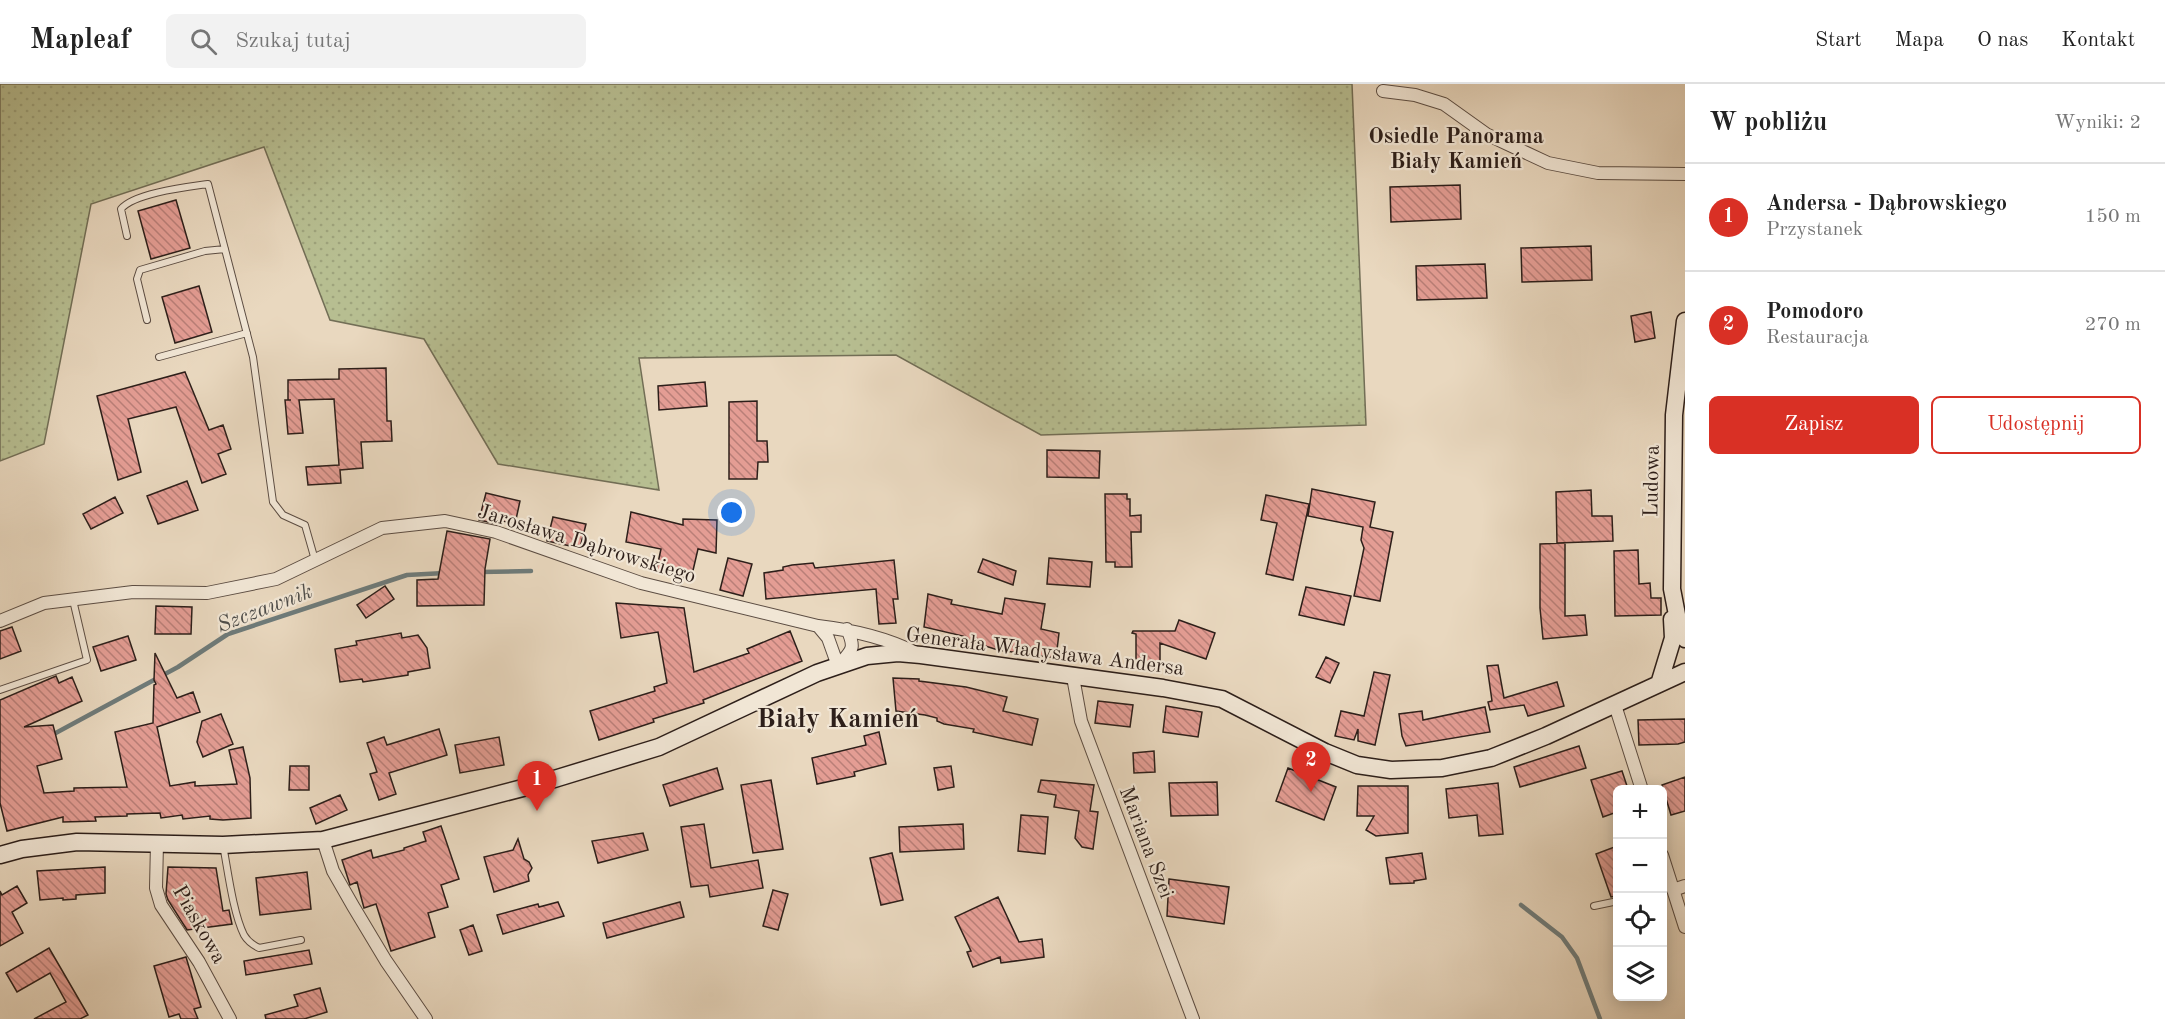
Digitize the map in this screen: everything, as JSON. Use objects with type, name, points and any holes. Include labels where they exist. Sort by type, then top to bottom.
[{"type":"street","points":[[1383,91],[1415,94],[1444,104],[1486,134],[1548,163],[1598,173],[1685,174]]},
{"type":"street","name":"Ludowa","points":[[1685,321],[1674,416],[1672,589],[1685,639]]},
{"type":"street","name":"Jarosława Dąbrowskiego","points":[[0,621],[44,603],[133,592],[207,593],[276,579],[382,528],[444,521],[496,532],[641,583],[818,626],[847,629],[895,641],[921,655]]},
{"type":"street","points":[[1659,684],[1673,638],[1671,621],[1679,615]]},
{"type":"street","points":[[818,626],[828,638],[838,666],[852,651],[853,644],[847,629]]},
{"type":"street","name":"Generała Władysława Andersa","points":[[0,855],[22,849],[77,842],[223,844],[323,840],[548,781],[659,747],[817,673],[867,656],[921,655],[1163,688],[1222,699],[1357,765],[1391,770],[1442,768],[1491,758],[1546,736],[1685,672]]},
{"type":"street","name":"Mariana Szei","points":[[1073,677],[1081,721],[1193,1019]]},
{"type":"street","points":[[1615,705],[1641,785]]},
{"type":"street","points":[[323,840],[333,871],[353,906],[386,961],[426,1019]]},
{"type":"street","name":"Piaskowa","points":[[157,843],[156,888],[161,905],[199,962],[230,1019]]},
{"type":"street","points":[[1667,869],[1685,927]]},
{"type":"lane","points":[[127,236],[121,209],[125,204],[147,196],[208,184],[253,357],[273,502],[283,515],[305,525],[315,560]]},
{"type":"lane","points":[[147,320],[136,279],[140,270],[205,251],[225,249]]},
{"type":"lane","points":[[159,357],[247,333]]},
{"type":"lane","points":[[0,690],[87,660],[73,600]]},
{"type":"lane","points":[[223,844],[239,919],[244,935],[250,943],[259,948],[301,940]]},
{"type":"lane","points":[[1594,906],[1613,902]]},
{"type":"green space","points":[[0,84],[1352,84],[1366,425],[1041,435],[896,355],[639,358],[659,490],[498,464],[424,339],[330,320],[264,147],[91,204],[44,444],[0,461]]},
{"type":"building","points":[[1460,185],[1461,219],[1391,222],[1390,187]]},
{"type":"building","points":[[176,200],[190,248],[151,259],[138,211]]},
{"type":"building","points":[[1591,246],[1592,280],[1522,282],[1521,248]]},
{"type":"building","points":[[1485,264],[1487,298],[1417,300],[1416,266]]},
{"type":"building","points":[[199,286],[212,332],[175,343],[162,297]]},
{"type":"building","points":[[1651,312],[1655,338],[1635,342],[1631,316]]},
{"type":"building","points":[[386,368],[387,421],[391,421],[392,441],[361,442],[363,468],[340,470],[341,483],[308,485],[306,467],[339,465],[334,399],[299,400],[303,433],[288,434],[285,400],[288,400],[288,380],[339,379],[339,369]]},
{"type":"building","points":[[185,372],[209,430],[223,425],[231,449],[218,454],[226,474],[202,483],[176,407],[128,419],[141,472],[118,480],[97,396]]},
{"type":"building","points":[[705,382],[707,406],[659,410],[658,386]]},
{"type":"building","points":[[757,401],[757,441],[767,441],[768,462],[758,462],[757,479],[729,479],[729,402]]},
{"type":"building","points":[[1047,450],[1100,451],[1099,478],[1047,477]]},
{"type":"building","points":[[187,481],[198,510],[158,524],[147,496]]},
{"type":"building","points":[[1312,489],[1375,502],[1370,527],[1393,532],[1380,601],[1354,596],[1364,548],[1361,540],[1363,527],[1308,516]]},
{"type":"building","points":[[1591,490],[1592,516],[1612,516],[1613,541],[1557,543],[1556,492]]},
{"type":"building","points":[[486,493],[520,501],[515,524],[494,519],[493,523],[479,520]]},
{"type":"building","points":[[1105,494],[1127,494],[1127,499],[1130,499],[1130,516],[1141,515],[1141,532],[1131,532],[1132,567],[1115,567],[1115,562],[1106,562]]},
{"type":"building","points":[[1266,495],[1309,504],[1293,580],[1266,574],[1277,523],[1261,520]]},
{"type":"building","points":[[115,497],[123,513],[91,529],[83,514]]},
{"type":"building","points":[[631,512],[683,525],[683,519],[717,520],[716,553],[698,549],[691,579],[656,572],[661,549],[626,542]]},
{"type":"building","points":[[553,517],[586,524],[580,548],[547,541]]},
{"type":"building","points":[[447,531],[490,539],[485,569],[484,605],[417,606],[417,580],[438,579]]},
{"type":"building","points":[[1565,543],[1565,616],[1585,615],[1587,635],[1543,639],[1540,608],[1540,544]]},
{"type":"building","points":[[1638,550],[1639,584],[1650,583],[1651,598],[1661,598],[1661,615],[1615,616],[1614,551]]},
{"type":"building","points":[[728,558],[752,564],[743,596],[720,590]]},
{"type":"building","points":[[1049,558],[1092,562],[1090,587],[1047,584]]},
{"type":"building","points":[[983,559],[1016,571],[1013,585],[978,572]]},
{"type":"building","points":[[894,560],[898,599],[893,599],[896,623],[879,624],[876,589],[766,599],[764,573],[783,570],[783,567],[813,563],[815,568]]},
{"type":"building","points":[[385,586],[394,599],[366,618],[357,605]]},
{"type":"building","points":[[1306,587],[1351,596],[1344,625],[1299,615]]},
{"type":"building","points":[[928,594],[952,600],[951,604],[1002,614],[1005,598],[1045,604],[1041,629],[1059,633],[1056,658],[998,650],[963,639],[963,636],[924,627]]},
{"type":"building","points":[[616,603],[684,608],[694,672],[749,653],[747,649],[790,631],[802,661],[703,700],[704,703],[653,719],[654,722],[599,740],[590,711],[655,691],[654,687],[667,683],[658,632],[621,638]]},
{"type":"building","points":[[156,606],[192,607],[191,634],[155,634]]},
{"type":"building","points":[[1179,620],[1215,633],[1206,659],[1160,643],[1160,665],[1136,665],[1136,634],[1132,633],[1133,631],[1175,631]]},
{"type":"building","points":[[12,627],[21,651],[0,659],[0,631]]},
{"type":"building","points":[[401,633],[402,638],[418,635],[427,648],[430,668],[408,672],[408,675],[363,682],[362,679],[340,682],[335,649],[357,645],[356,641]]},
{"type":"building","points":[[128,636],[136,660],[101,671],[93,647]]},
{"type":"building","points":[[155,653],[177,698],[193,692],[200,712],[157,727],[170,786],[195,782],[195,786],[237,784],[229,750],[243,747],[250,778],[251,818],[223,820],[210,819],[210,816],[183,819],[182,815],[161,818],[160,813],[95,817],[96,821],[63,822],[63,817],[7,831],[0,803],[0,700],[56,676],[59,683],[72,677],[82,701],[24,727],[53,725],[62,759],[37,766],[44,793],[74,791],[74,788],[127,787],[115,732],[153,723],[154,685],[156,684],[154,680]]},
{"type":"building","points":[[1326,657],[1339,663],[1330,683],[1316,677]]},
{"type":"building","points":[[1498,665],[1504,698],[1557,682],[1564,706],[1528,716],[1524,705],[1490,710],[1488,702],[1492,701],[1487,666]]},
{"type":"building","points":[[1374,672],[1390,675],[1375,745],[1358,741],[1358,729],[1354,740],[1335,736],[1341,711],[1364,716]]},
{"type":"building","points":[[893,678],[919,679],[919,681],[966,687],[1007,697],[1003,711],[1038,719],[1032,745],[973,732],[974,729],[944,724],[937,721],[937,718],[925,715],[896,711]]},
{"type":"building","points":[[1098,701],[1133,705],[1130,727],[1095,723]]},
{"type":"building","points":[[1166,706],[1202,712],[1198,737],[1163,732]]},
{"type":"building","points":[[1485,707],[1490,732],[1406,746],[1399,714],[1422,711],[1423,720]]},
{"type":"building","points":[[221,714],[233,744],[203,757],[197,742],[202,721]]},
{"type":"building","points":[[1685,719],[1685,742],[1639,745],[1638,720]]},
{"type":"building","points":[[439,729],[447,755],[389,773],[396,794],[379,800],[370,774],[377,772],[367,743],[384,737],[387,745]]},
{"type":"building","points":[[879,732],[886,764],[854,772],[855,776],[817,784],[812,758],[866,745],[864,736]]},
{"type":"building","points":[[499,737],[504,765],[460,773],[455,745]]},
{"type":"building","points":[[1579,746],[1586,768],[1520,787],[1514,767]]},
{"type":"building","points":[[1154,751],[1155,772],[1134,773],[1133,753]]},
{"type":"building","points":[[290,766],[309,766],[309,790],[289,790]]},
{"type":"building","points":[[951,766],[954,787],[938,790],[934,768]]},
{"type":"building","points":[[717,768],[723,789],[670,806],[663,785]]},
{"type":"building","points":[[1288,768],[1336,787],[1324,820],[1276,801]]},
{"type":"building","points":[[1622,771],[1627,785],[1613,785],[1613,813],[1603,817],[1591,780]]},
{"type":"building","points":[[1685,777],[1685,811],[1671,815],[1667,802],[1667,785],[1662,785]]},
{"type":"building","points":[[771,780],[783,849],[753,853],[741,785]]},
{"type":"building","points":[[1041,780],[1094,785],[1090,811],[1098,812],[1093,849],[1082,847],[1075,838],[1079,811],[1054,807],[1056,795],[1038,792]]},
{"type":"building","points":[[1217,782],[1218,815],[1171,816],[1169,783]]},
{"type":"building","points":[[1498,783],[1503,834],[1479,836],[1477,815],[1449,818],[1446,789]]},
{"type":"building","points":[[1358,786],[1408,786],[1408,833],[1376,836],[1366,830],[1374,816],[1357,816]]},
{"type":"building","points":[[340,795],[347,810],[316,824],[310,808]]},
{"type":"building","points":[[1021,815],[1048,817],[1045,854],[1018,851]]},
{"type":"building","points":[[704,824],[711,868],[758,860],[763,888],[710,897],[708,885],[691,887],[681,827]]},
{"type":"building","points":[[963,824],[964,849],[900,852],[899,827]]},
{"type":"building","points":[[441,826],[459,879],[441,885],[448,907],[428,913],[435,937],[391,951],[376,904],[364,908],[357,882],[350,885],[342,860],[371,850],[373,858],[404,850],[404,848],[426,841],[423,832]]},
{"type":"building","points":[[643,833],[648,850],[598,863],[592,841]]},
{"type":"building","points":[[518,839],[524,859],[532,868],[528,875],[529,881],[494,892],[484,857],[513,850]]},
{"type":"building","points":[[1613,848],[1613,897],[1611,897],[1596,854]]},
{"type":"building","points":[[892,853],[903,900],[881,905],[870,858]]},
{"type":"building","points":[[1422,853],[1426,879],[1414,881],[1414,883],[1390,884],[1386,858]]},
{"type":"building","points":[[105,867],[105,893],[76,895],[76,899],[40,900],[37,871]]},
{"type":"building","points":[[168,867],[216,868],[223,911],[229,910],[232,924],[187,930],[166,894]]},
{"type":"building","points":[[307,872],[311,909],[260,915],[256,878]]},
{"type":"building","points":[[1169,879],[1229,887],[1224,924],[1167,916]]},
{"type":"building","points":[[17,886],[27,903],[12,912],[23,933],[0,946],[0,891],[2,895]]},
{"type":"building","points":[[773,890],[788,894],[778,930],[763,926]]},
{"type":"building","points":[[998,897],[1019,942],[1042,939],[1044,957],[1001,963],[1000,957],[973,967],[967,952],[971,951],[955,917]]},
{"type":"building","points":[[558,902],[564,916],[503,934],[497,915],[538,904],[539,907]]},
{"type":"building","points":[[680,902],[684,917],[607,938],[603,923]]},
{"type":"building","points":[[473,925],[482,951],[469,955],[460,930]]},
{"type":"building","points":[[49,948],[88,1015],[80,1019],[34,1019],[66,1002],[50,973],[17,992],[6,973]]},
{"type":"building","points":[[309,950],[312,964],[246,975],[244,961]]},
{"type":"building","points":[[186,957],[201,1007],[194,1009],[198,1019],[181,1019],[179,1014],[169,1017],[154,966]]},
{"type":"building","points":[[320,988],[327,1012],[304,1019],[266,1019],[265,1015],[298,1006],[294,995]]},
{"type":"waterway","name":"Szczawnik","points":[[480,572],[531,571]]},
{"type":"waterway","name":"Szczawnik","points":[[52,735],[178,667],[228,634],[407,575],[445,573]]},
{"type":"waterway","name":"Szczawnik","points":[[1521,905],[1562,937],[1577,958],[1600,1019]]},
{"type":"place","name":"Pomodoro","points":[[1311,792]]},
{"type":"place","name":"Andersa - Dąbrowskiego","points":[[537,811]]},
{"type":"district","name":"Osiedle Panorama Biały Kamień","points":[[1456,148]]},
{"type":"district","name":"Biały Kamień","points":[[838,718]]}]
